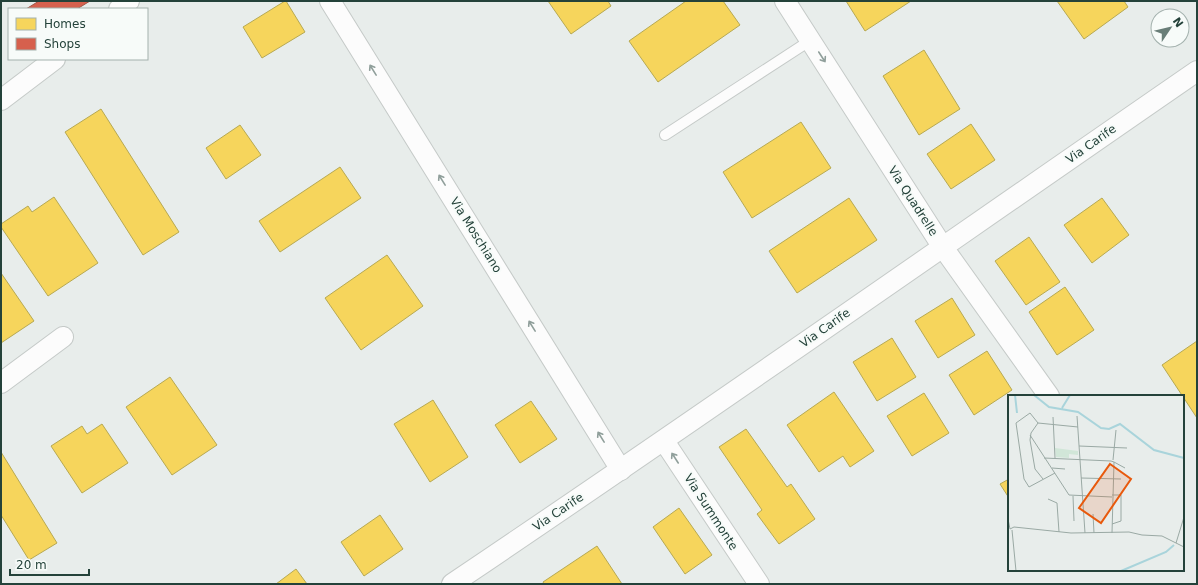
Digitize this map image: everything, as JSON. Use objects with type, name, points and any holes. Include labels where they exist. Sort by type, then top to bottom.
[{"type":"street","points":[[120,8],[129,1]]},
{"type":"street","name":"Via Moschiano","points":[[330,1],[622,470]]},
{"type":"street","name":"Via Quadrelle","points":[[786,1],[942,246],[1048,395]]},
{"type":"street","points":[[1,100],[54,60]]},
{"type":"street","name":"Via Carife","points":[[452,584],[622,470],[942,246],[1197,71]]},
{"type":"street","points":[[1,383],[63,337]]},
{"type":"street","name":"Via Summonte","points":[[664,441],[759,584]]},
{"type":"lane","points":[[666,135],[811,40]]},
{"type":"building: Homes","points":[[285,1],[305,32],[262,58],[243,27]]},
{"type":"building: Homes","points":[[548,1],[608,1],[611,6],[571,34]]},
{"type":"building: Homes","points":[[686,1],[723,1],[740,25],[658,82],[629,41]]},
{"type":"building: Homes","points":[[846,1],[911,1],[865,31]]},
{"type":"building: Homes","points":[[1057,1],[1124,1],[1128,7],[1084,39]]},
{"type":"building: Homes","points":[[924,50],[960,109],[919,135],[883,76]]},
{"type":"building: Homes","points":[[101,109],[179,232],[143,255],[65,132]]},
{"type":"building: Homes","points":[[801,122],[831,168],[752,218],[723,172]]},
{"type":"building: Homes","points":[[971,124],[995,160],[951,189],[927,154]]},
{"type":"building: Homes","points":[[240,125],[261,155],[226,179],[206,148]]},
{"type":"building: Homes","points":[[340,167],[361,198],[280,252],[259,221]]},
{"type":"building: Homes","points":[[54,197],[98,263],[48,296],[1,227],[1,224],[28,206],[32,212]]},
{"type":"building: Homes","points":[[849,198],[877,240],[797,293],[769,251]]},
{"type":"building: Homes","points":[[1102,198],[1129,235],[1092,263],[1064,225]]},
{"type":"building: Homes","points":[[1029,237],[1060,282],[1026,305],[995,261]]},
{"type":"building: Homes","points":[[387,255],[423,306],[361,350],[325,298]]},
{"type":"building: Homes","points":[[1,273],[34,321],[1,343]]},
{"type":"building: Homes","points":[[1065,287],[1094,330],[1057,355],[1029,312]]},
{"type":"building: Homes","points":[[952,298],[975,335],[938,358],[915,321]]},
{"type":"building: Homes","points":[[892,338],[916,377],[877,401],[853,362]]},
{"type":"building: Homes","points":[[1197,341],[1197,418],[1184,398],[1184,395],[1182,395],[1162,365]]},
{"type":"building: Homes","points":[[987,351],[1012,390],[974,415],[949,375]]},
{"type":"building: Homes","points":[[170,377],[217,445],[172,475],[126,407]]},
{"type":"building: Homes","points":[[834,392],[874,451],[850,467],[843,456],[819,472],[787,425]]},
{"type":"building: Homes","points":[[924,393],[949,433],[912,456],[887,416]]},
{"type":"building: Homes","points":[[433,400],[468,457],[430,482],[394,424]]},
{"type":"building: Homes","points":[[531,401],[557,439],[520,463],[495,425]]},
{"type":"building: Homes","points":[[102,424],[128,463],[82,493],[51,446],[82,426],[87,434]]},
{"type":"building: Homes","points":[[746,429],[787,487],[791,484],[815,519],[779,544],[757,514],[762,510],[719,447]]},
{"type":"building: Homes","points":[[1,452],[57,543],[29,560],[1,515]]},
{"type":"building: Homes","points":[[1008,480],[1008,496],[1000,484]]},
{"type":"building: Homes","points":[[679,508],[712,555],[685,574],[653,527]]},
{"type":"building: Homes","points":[[380,515],[403,549],[364,576],[341,542]]},
{"type":"building: Homes","points":[[597,546],[622,584],[544,584],[543,582]]},
{"type":"building: Homes","points":[[296,569],[307,584],[276,584]]},
{"type":"building: Shops","points":[[39,1],[90,1],[79,8],[28,8]]}]
